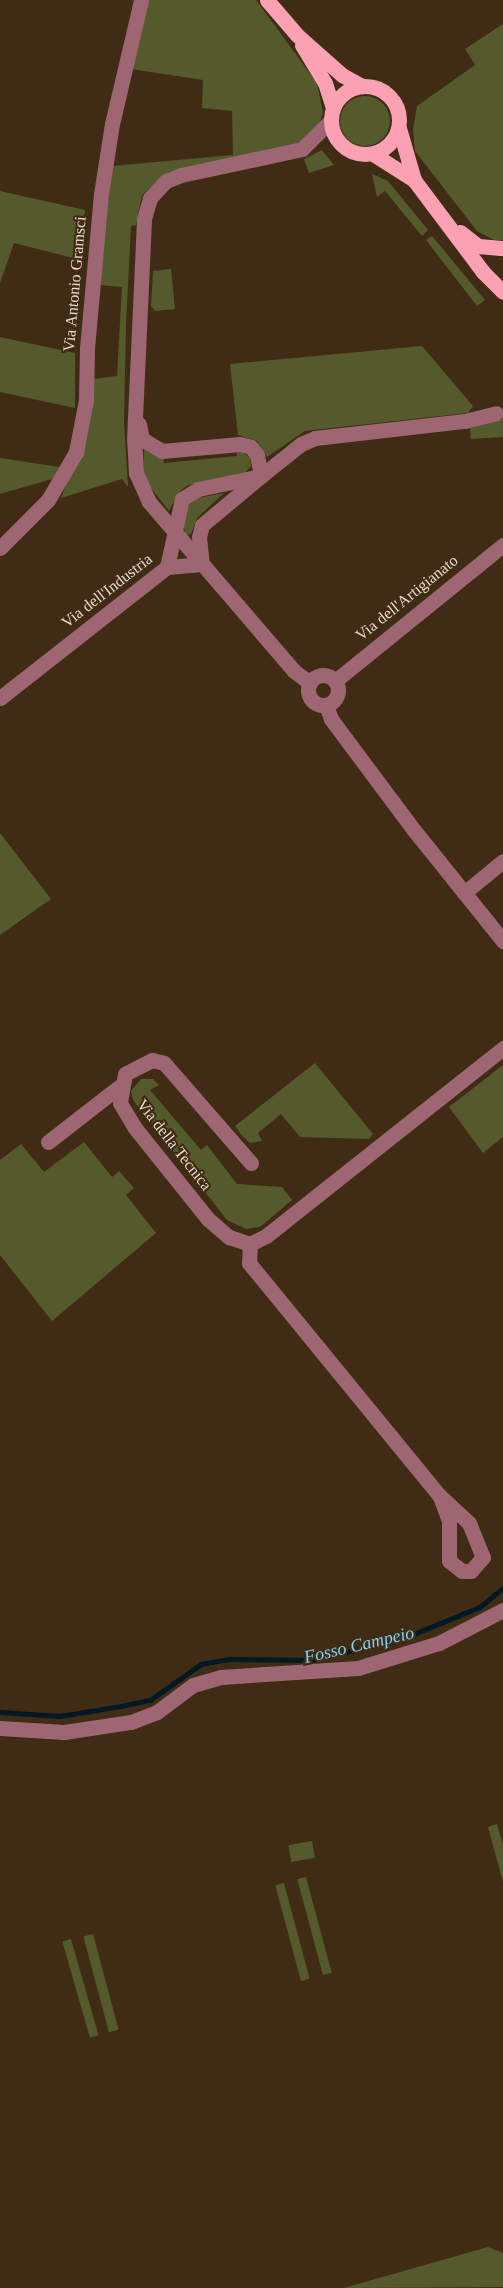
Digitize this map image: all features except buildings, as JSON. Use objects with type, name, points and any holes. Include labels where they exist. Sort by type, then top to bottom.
[{"type":"main road","points":[[267,0],[297,34],[342,75],[362,86],[379,89],[393,100],[403,153],[414,180],[450,225],[483,272],[503,292]]},
{"type":"main road","points":[[297,34],[325,83],[332,114],[333,134],[346,149],[373,154],[414,180]]},
{"type":"main road","points":[[332,114],[348,90],[362,86]]},
{"type":"main road","points":[[373,154],[393,140],[399,125]]},
{"type":"main road","points":[[450,225],[478,246],[503,248]]},
{"type":"street","name":"Via Antonio Gramsci","points":[[0,548],[48,500],[76,452],[86,400],[87,348],[101,194],[119,94],[141,0]]},
{"type":"street","points":[[310,683],[294,670],[175,534],[140,487],[134,464],[139,302],[144,219],[150,198],[166,181],[181,175],[302,149],[332,114]]},
{"type":"street","points":[[202,564],[199,537],[202,525],[301,444],[315,438],[465,422],[496,413]]},
{"type":"street","points":[[137,414],[142,440],[152,448],[162,451],[246,444],[257,455],[261,476]]},
{"type":"street","points":[[167,567],[179,504],[192,491],[261,476]]},
{"type":"street","name":"Via dell'Artigianato","points":[[335,681],[503,545]]},
{"type":"street","name":"Via dell'Industria","points":[[0,698],[167,567],[202,564]]},
{"type":"street","points":[[326,705],[338,695],[335,681],[321,675],[310,683],[308,692],[312,701],[326,705],[338,729],[503,941]]},
{"type":"street","points":[[464,892],[503,861]]},
{"type":"street","points":[[440,1496],[249,1263],[250,1244],[266,1236],[503,1048]]},
{"type":"street","name":"Via della Tecnica","points":[[250,1244],[229,1237],[208,1220],[135,1128],[120,1103],[120,1086],[125,1074],[136,1066],[152,1060],[164,1063],[251,1163]]},
{"type":"street","points":[[48,1142],[120,1086]]},
{"type":"street","points":[[0,1728],[64,1732],[131,1722],[157,1712],[193,1685],[221,1677],[358,1668],[439,1643],[503,1610]]},
{"type":"green space","points":[[149,0],[256,0],[317,83],[323,113],[318,126],[297,145],[169,172],[142,195],[136,225],[131,226],[126,323],[124,422],[128,487],[122,479],[61,498],[88,427],[93,379],[117,376],[122,287],[98,285],[112,166],[233,155],[232,111],[202,108],[203,80],[131,69]]},
{"type":"green space","points":[[503,24],[503,240],[494,240],[477,231],[415,151],[413,130],[417,106],[475,65],[465,49]]},
{"type":"green space","points":[[365,96],[379,100],[386,107],[390,121],[386,135],[379,142],[365,146],[351,142],[344,135],[340,121],[344,107],[351,100]]},
{"type":"green space","points":[[322,150],[334,165],[309,173],[304,159]]},
{"type":"green space","points":[[372,174],[388,181],[428,230],[422,236],[385,191],[377,197]]},
{"type":"green space","points":[[0,191],[85,210],[81,260],[14,243],[0,283]]},
{"type":"green space","points":[[432,236],[485,300],[477,306],[426,240]]},
{"type":"green space","points":[[171,269],[175,309],[155,311],[151,306],[153,271]]},
{"type":"green space","points":[[0,337],[75,353],[75,408],[0,392]]},
{"type":"green space","points":[[422,346],[473,406],[468,413],[305,431],[267,457],[257,441],[238,435],[230,364]]},
{"type":"green space","points":[[503,419],[503,437],[471,439],[470,428]]},
{"type":"green space","points":[[144,449],[163,457],[164,463],[237,456],[237,450],[250,458],[251,466],[243,475],[188,485],[179,492],[169,511],[143,478]]},
{"type":"green space","points":[[0,458],[60,467],[52,479],[0,494]]},
{"type":"green space","points":[[224,493],[197,518],[191,534],[186,535],[183,525],[189,505],[197,498]]},
{"type":"green space","points":[[0,833],[51,899],[0,935]]},
{"type":"green space","points":[[315,1063],[373,1134],[369,1139],[300,1137],[281,1114],[258,1133],[262,1141],[250,1143],[243,1137],[235,1126]]},
{"type":"green space","points":[[503,1065],[503,1137],[483,1153],[449,1107]]},
{"type":"green space","points":[[141,1079],[153,1079],[159,1085],[150,1090],[201,1150],[207,1145],[237,1184],[282,1187],[292,1200],[260,1227],[246,1229],[227,1220],[133,1100],[131,1091]]},
{"type":"green space","points":[[84,1142],[112,1177],[119,1171],[134,1188],[126,1195],[156,1233],[52,1321],[0,1255],[0,1160],[21,1144],[44,1172]]},
{"type":"green space","points":[[497,1824],[503,1845],[503,1882],[488,1827]]},
{"type":"green space","points":[[312,1841],[315,1858],[291,1862],[288,1845]]},
{"type":"green space","points":[[306,1877],[332,1973],[323,1975],[297,1879]]},
{"type":"green space","points":[[284,1883],[310,1979],[301,1981],[275,1885]]},
{"type":"green space","points":[[93,1934],[119,2030],[109,2032],[83,1937]]},
{"type":"green space","points":[[71,1939],[99,2035],[90,2038],[62,1941]]},
{"type":"green space","points":[[488,2247],[503,2253],[503,2287],[344,2288]]},
{"type":"waterway","name":"Fosso Campeio","points":[[0,1712],[60,1716],[121,1706],[150,1700],[201,1664],[230,1659],[311,1660],[399,1640],[480,1607],[503,1588]]}]
